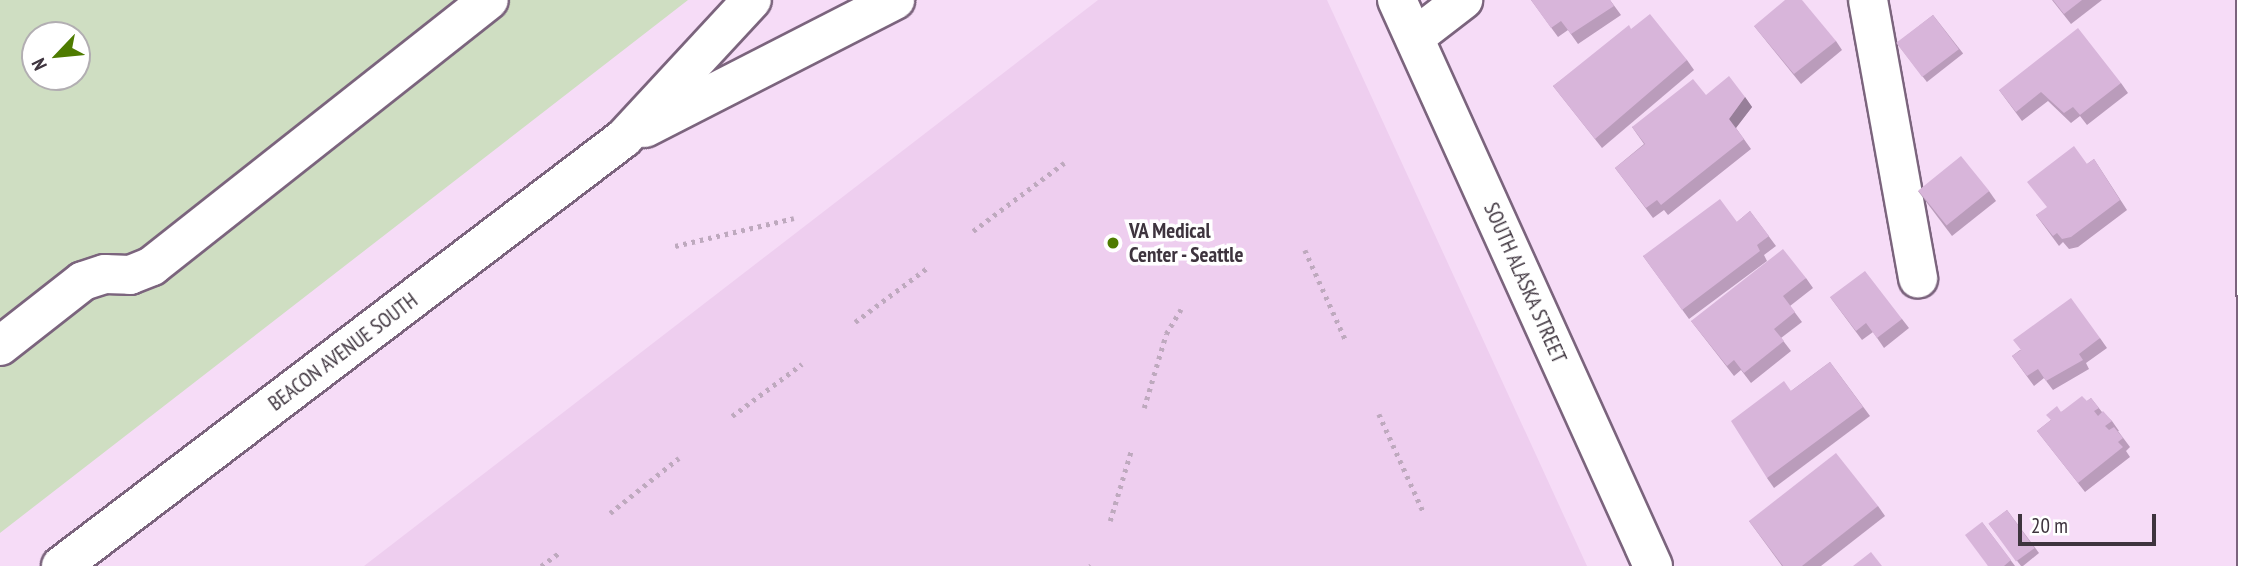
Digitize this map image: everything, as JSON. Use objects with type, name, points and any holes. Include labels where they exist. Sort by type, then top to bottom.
[{"type":"main road","points":[[0,346],[83,281],[106,274],[130,275],[152,266],[489,0]]},
{"type":"main road","name":"BEACON AVENUE SOUTH","points":[[61,566],[624,138],[752,0]]},
{"type":"main road","name":"BEACON AVENUE SOUTH","points":[[624,138],[895,0]]},
{"type":"main road","name":"SOUTH ALASKA STREET","points":[[1397,0],[1653,566]]},
{"type":"main road","points":[[1415,37],[1463,0]]},
{"type":"main road","points":[[1868,0],[1918,279]]},
{"type":"main road","points":[[2256,0],[2257,566]]},
{"type":"path","points":[[973,231],[1064,163]]},
{"type":"path","points":[[675,246],[794,218]]},
{"type":"path","points":[[1305,250],[1346,341]]},
{"type":"path","points":[[855,322],[927,268]]},
{"type":"path","points":[[1144,408],[1166,334],[1181,309]]},
{"type":"path","points":[[733,416],[802,364]]},
{"type":"path","points":[[1379,414],[1423,511]]},
{"type":"path","points":[[1110,522],[1131,451]]},
{"type":"path","points":[[610,513],[679,458]]},
{"type":"path","points":[[541,566],[559,553]]},
{"type":"shaded area","name":"VA Medical Center - Seattle","points":[[1098,0],[1327,0],[1587,566],[364,566]]},
{"type":"green space","points":[[0,0],[688,0],[0,533]]},
{"type":"building","points":[[1531,0],[1610,0],[1614,6],[1571,34],[1561,21],[1551,28]]},
{"type":"building","points":[[1785,0],[1802,0],[1836,41],[1794,74],[1754,26]]},
{"type":"building","points":[[2053,0],[2082,0],[2064,14]]},
{"type":"building","points":[[1650,14],[1687,60],[1595,139],[1553,86],[1629,25],[1631,29]]},
{"type":"building","points":[[1933,15],[1959,49],[1922,77],[1896,43]]},
{"type":"building","points":[[2078,28],[2121,83],[2080,115],[2073,107],[2064,113],[2041,92],[2016,112],[1999,90]]},
{"type":"building","points":[[1729,76],[1745,97],[1729,119],[1744,139],[1661,205],[1657,200],[1646,208],[1615,168],[1645,144],[1632,127],[1693,79],[1706,95]]},
{"type":"building","points":[[2074,146],[2087,164],[2094,159],[2120,200],[2071,237],[2062,239],[2057,233],[2053,236],[2036,215],[2047,207],[2027,182]]},
{"type":"building","points":[[1961,156],[1989,191],[1947,226],[1918,191]]},
{"type":"building","points":[[1720,199],[1737,222],[1750,211],[1769,236],[1757,245],[1760,251],[1682,310],[1643,256]]},
{"type":"building","points":[[1783,249],[1806,278],[1783,296],[1795,312],[1774,329],[1784,341],[1744,373],[1734,360],[1727,366],[1691,321]]},
{"type":"building","points":[[1865,271],[1902,319],[1877,338],[1866,323],[1856,331],[1830,297]]},
{"type":"building","points":[[2071,298],[2100,338],[2079,354],[2083,360],[2046,381],[2038,369],[2027,376],[2012,356],[2021,350],[2013,340]]},
{"type":"building","points":[[1830,362],[1863,407],[1767,478],[1731,421],[1784,381],[1791,391]]},
{"type":"building","points":[[2082,396],[2087,401],[2091,398],[2099,408],[2094,411],[2098,416],[2103,411],[2112,421],[2105,426],[2109,430],[2114,427],[2123,438],[2118,442],[2123,447],[2078,483],[2037,431],[2051,420],[2046,415],[2057,406],[2061,412]]},
{"type":"building","points":[[1836,453],[1878,506],[1802,566],[1783,566],[1749,521]]},
{"type":"building","points":[[2007,510],[2035,548],[2016,562],[1988,524]]},
{"type":"building","points":[[1982,522],[2011,560],[2004,566],[1988,566],[1965,535]]},
{"type":"building","points":[[1871,552],[1882,566],[1853,566]]},
{"type":"place","name":"VA Medical Center - Seattle","points":[[1113,243]]}]
